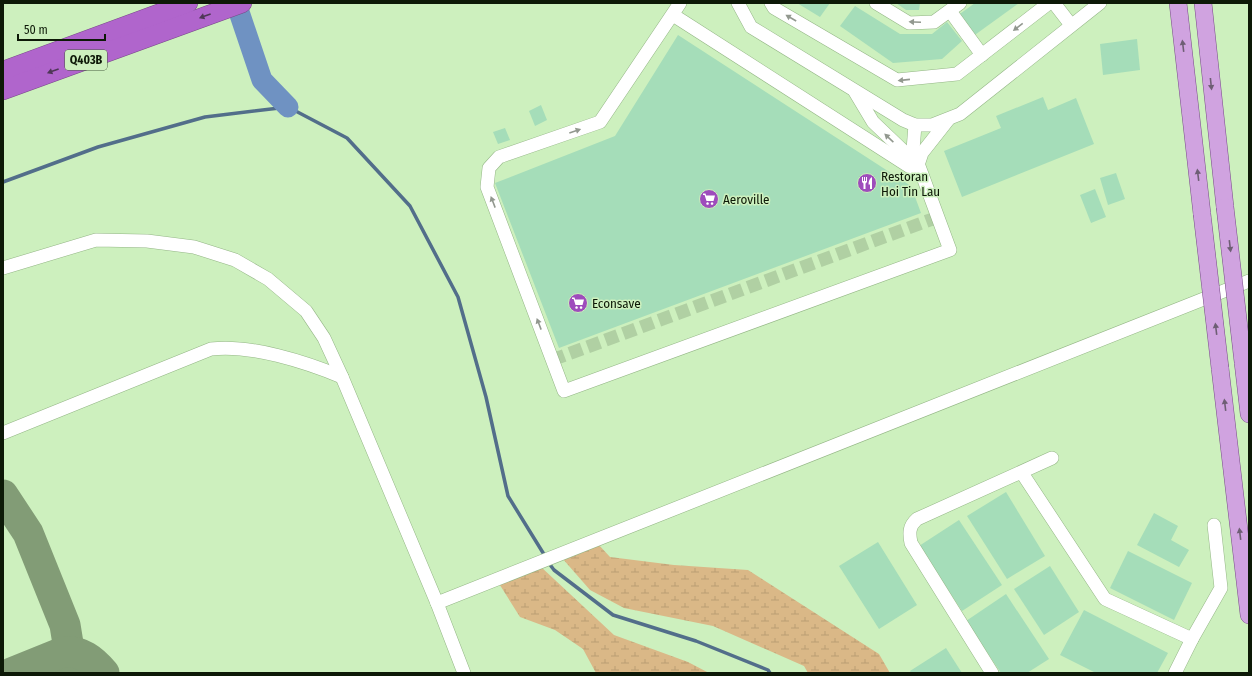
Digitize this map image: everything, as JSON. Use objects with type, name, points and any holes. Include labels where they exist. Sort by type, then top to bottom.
[{"type":"highway","points":[[3,71],[166,21],[188,3]]},
{"type":"highway","name":"Q403B","points":[[3,90],[166,21],[242,3]]},
{"type":"main road","points":[[1178,3],[1249,615]]},
{"type":"main road","points":[[1203,3],[1249,414]]},
{"type":"street","points":[[680,3],[600,122],[499,157],[489,168],[487,187],[564,391],[950,250],[913,150],[915,124]]},
{"type":"street","points":[[738,3],[751,27],[903,120],[915,124],[932,126],[960,114],[1100,3]]},
{"type":"street","points":[[771,3],[774,8],[897,80],[957,74],[1049,3]]},
{"type":"street","points":[[876,3],[909,23],[934,22],[955,7],[982,55]]},
{"type":"street","points":[[1054,3],[1071,25]]},
{"type":"street","points":[[673,15],[919,169]]},
{"type":"street","points":[[854,90],[873,122],[919,169]]},
{"type":"street","points":[[919,169],[922,153],[948,120]]},
{"type":"street","points":[[3,268],[96,240],[147,241],[186,246],[235,260],[268,279],[306,311],[324,338],[342,377],[437,603],[464,673]]},
{"type":"street","points":[[437,603],[1249,281]]},
{"type":"street","points":[[3,433],[211,349],[235,347],[312,364],[342,377]]},
{"type":"street","points":[[992,673],[910,543],[910,529],[912,523],[917,519],[1022,473],[1052,458]]},
{"type":"street","points":[[1022,473],[1105,599],[1192,639]]},
{"type":"street","points":[[1175,673],[1192,639],[1221,588],[1214,525]]},
{"type":"green space","points":[[598,544],[610,557],[674,565],[748,570],[879,654],[890,673],[808,673],[804,666],[713,626],[624,608],[590,590],[562,558]]},
{"type":"green space","points":[[540,566],[614,635],[688,662],[709,673],[596,673],[583,649],[555,630],[520,617],[498,582]]},
{"type":"building","points":[[797,3],[830,3],[820,17]]},
{"type":"building","points":[[896,3],[920,3],[919,10],[906,10]]},
{"type":"building","points":[[975,3],[1019,3],[972,37],[957,16]]},
{"type":"building","points":[[855,6],[900,34],[932,34],[947,22],[962,41],[942,59],[893,63],[840,26]]},
{"type":"building","name":"Aeroville","points":[[678,35],[911,186],[921,213],[559,348],[495,183],[615,136]]},
{"type":"building","points":[[1137,39],[1140,70],[1103,75],[1100,44]]},
{"type":"building","points":[[1043,97],[1048,110],[1076,98],[1094,144],[962,197],[944,151],[1001,128],[996,116]]},
{"type":"building","points":[[541,105],[547,120],[535,126],[529,111]]},
{"type":"building","points":[[505,128],[510,140],[498,144],[493,132]]},
{"type":"building","points":[[1116,173],[1125,199],[1108,205],[1100,178]]},
{"type":"building","points":[[1095,189],[1106,217],[1091,223],[1080,195]]},
{"type":"building","points":[[1006,492],[1045,556],[1007,579],[967,516]]},
{"type":"building","points":[[1154,513],[1178,526],[1171,540],[1189,550],[1179,567],[1137,545]]},
{"type":"building","points":[[959,520],[1002,585],[962,611],[919,546]]},
{"type":"building","points":[[878,542],[917,605],[879,629],[839,566]]},
{"type":"building","points":[[1128,551],[1192,583],[1174,620],[1110,588]]},
{"type":"building","points":[[1050,566],[1079,612],[1044,635],[1014,589]]},
{"type":"building","points":[[1006,594],[1049,659],[1027,673],[1001,673],[966,621]]},
{"type":"building","points":[[1084,610],[1168,653],[1157,673],[1096,673],[1060,655]]},
{"type":"building","points":[[946,648],[962,673],[911,673],[910,671]]},
{"type":"waterway","points":[[236,3],[262,80],[288,107]]},
{"type":"waterway","points":[[3,182],[98,147],[205,117],[288,107],[347,138],[410,206],[458,297],[486,397],[508,496],[545,556]]},
{"type":"waterway","points":[[548,562],[554,570],[613,615],[696,641],[768,670],[770,673]]},
{"type":"taxiway","points":[[3,495],[28,533],[65,625],[71,662],[70,673]]},
{"type":"taxiway","points":[[11,673],[63,652],[81,654],[91,660],[104,673]]},
{"type":"tunnel","points":[[552,360],[938,217]]},
{"type":"place","name":"Restoran Hoi Tin Lau","points":[[867,183]]},
{"type":"place","name":"Aeroville","points":[[709,199]]},
{"type":"place","name":"Econsave","points":[[578,303]]}]
